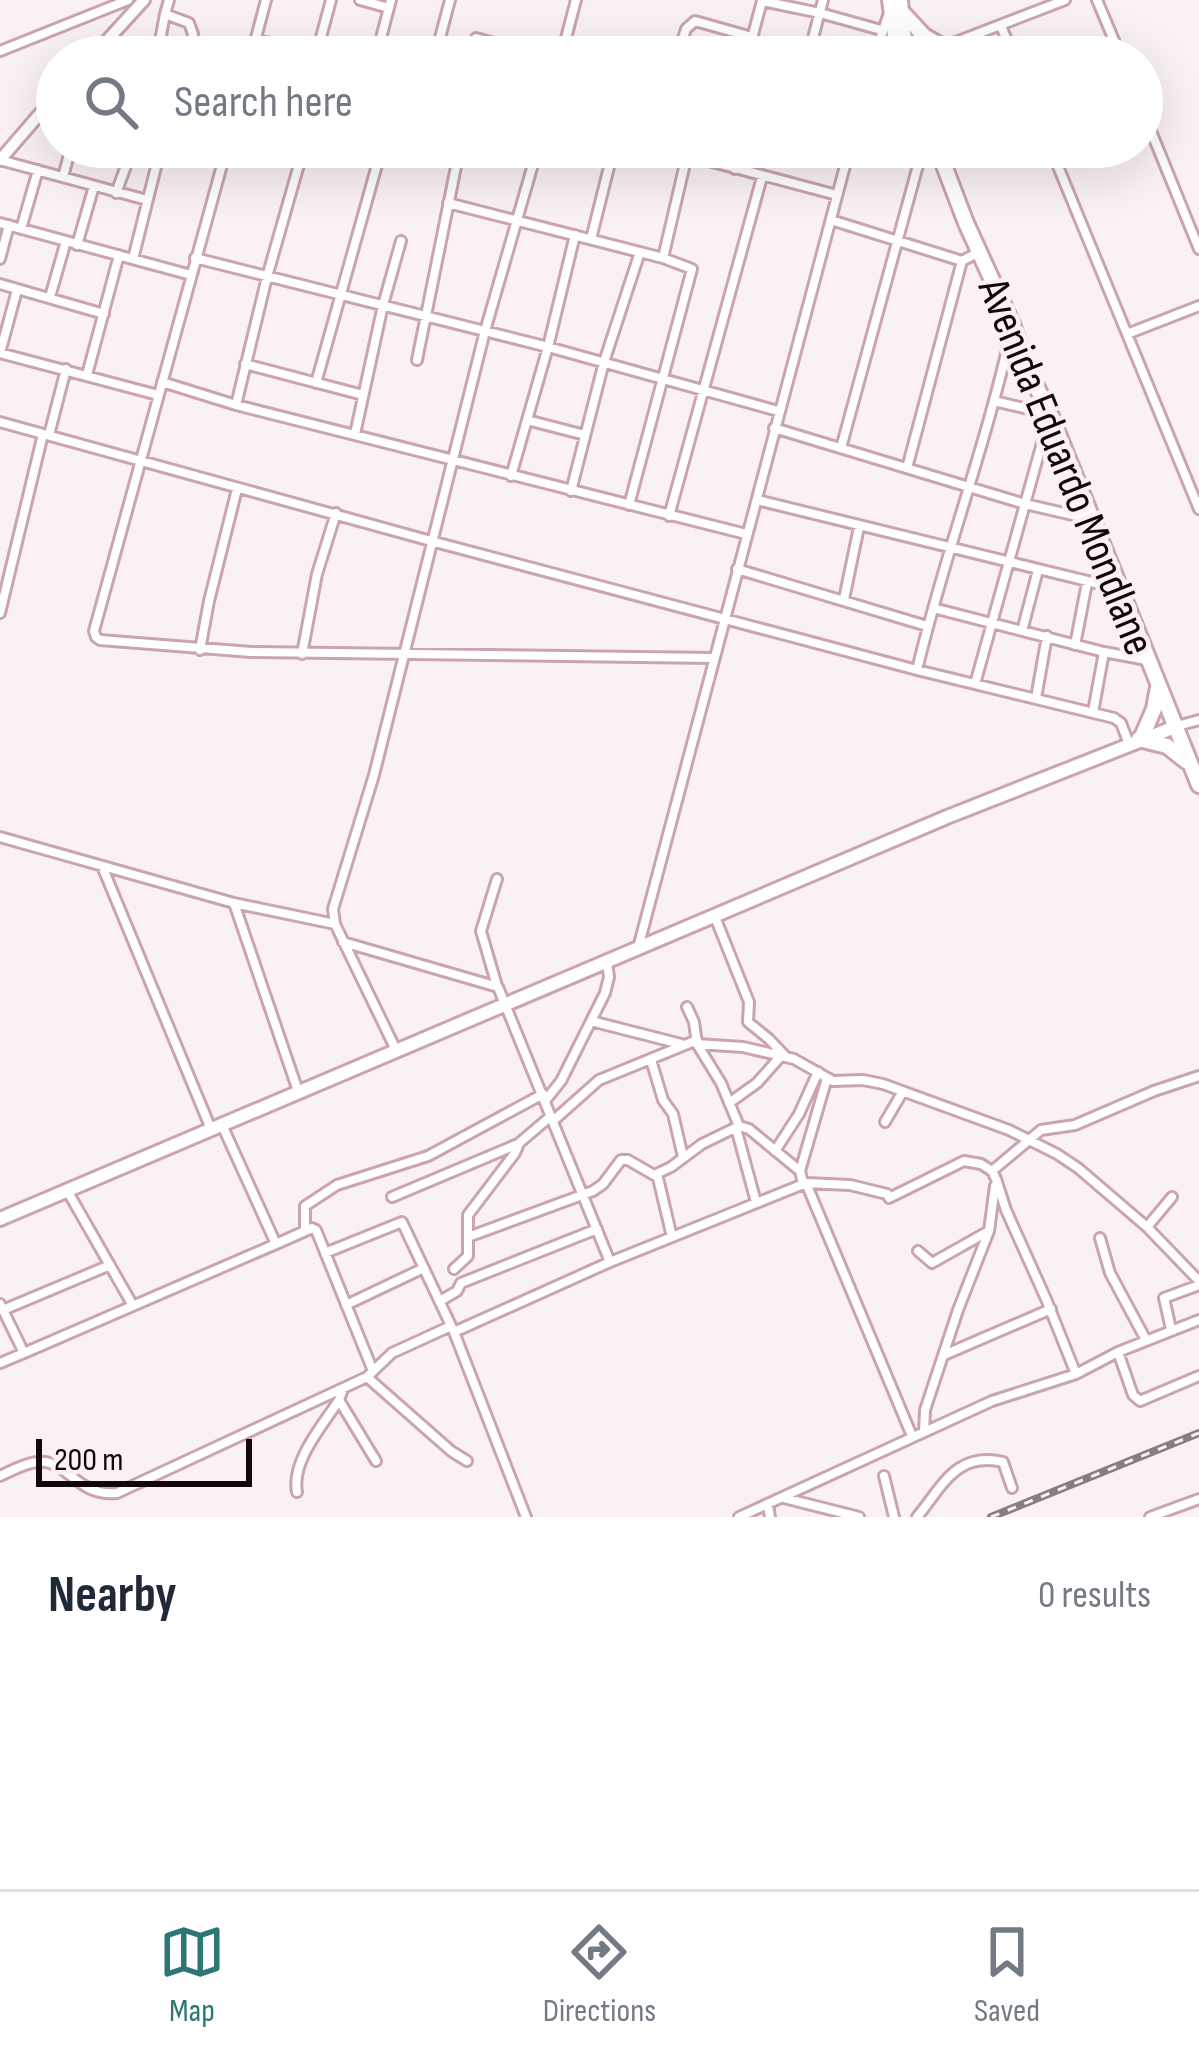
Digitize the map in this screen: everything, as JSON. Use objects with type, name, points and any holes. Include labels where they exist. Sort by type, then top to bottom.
[{"type":"main road","points":[[895,5],[924,36]]},
{"type":"main road","points":[[895,5],[897,36]]},
{"type":"main road","points":[[895,5],[903,36]]},
{"type":"main road","name":"Avenida Eduardo Mondlane","points":[[945,168],[1199,785]]},
{"type":"main road","points":[[1136,741],[1154,709],[1158,685]]},
{"type":"main road","points":[[0,1219],[947,817],[1174,727]]},
{"type":"main road","points":[[1136,741],[1166,746],[1190,764]]},
{"type":"street","points":[[38,36],[128,0]]},
{"type":"street","points":[[111,36],[144,0]]},
{"type":"street","points":[[161,36],[169,0]]},
{"type":"street","points":[[256,36],[266,0]]},
{"type":"street","points":[[324,36],[332,0]]},
{"type":"street","points":[[360,0],[390,4],[382,36]]},
{"type":"street","points":[[441,36],[450,0]]},
{"type":"street","points":[[814,36],[824,0]]},
{"type":"street","points":[[973,36],[1065,0]]},
{"type":"street","points":[[1097,0],[1112,36]]},
{"type":"street","points":[[565,36],[572,1]]},
{"type":"street","points":[[752,36],[762,1],[881,30]]},
{"type":"street","points":[[879,36],[895,5]]},
{"type":"street","points":[[165,14],[189,22],[193,36]]},
{"type":"street","points":[[684,36],[695,21],[748,36]]},
{"type":"street","points":[[1001,26],[1005,36]]},
{"type":"street","points":[[0,51],[36,37]]},
{"type":"street","points":[[36,123],[0,160],[147,200]]},
{"type":"street","points":[[1163,161],[1199,249]]},
{"type":"street","points":[[63,177],[65,168]]},
{"type":"street","points":[[116,193],[125,168]]},
{"type":"street","points":[[133,259],[155,168]]},
{"type":"street","points":[[220,168],[94,631],[96,638],[200,650],[302,654],[714,658]]},
{"type":"street","points":[[236,405],[298,168]]},
{"type":"street","points":[[316,383],[376,168]]},
{"type":"street","points":[[417,360],[456,168]]},
{"type":"street","points":[[397,1052],[334,924],[333,909],[374,775],[430,541],[532,168]]},
{"type":"street","points":[[591,239],[609,168]]},
{"type":"street","points":[[663,258],[684,168]]},
{"type":"street","points":[[732,168],[837,195]]},
{"type":"street","points":[[638,949],[844,168]]},
{"type":"street","points":[[841,448],[917,168]]},
{"type":"street","points":[[1060,168],[1199,509]]},
{"type":"street","points":[[21,229],[38,170]]},
{"type":"street","points":[[669,516],[762,177]]},
{"type":"street","points":[[77,244],[94,186]]},
{"type":"street","points":[[448,203],[689,266],[693,273],[629,505]]},
{"type":"street","points":[[831,220],[962,261],[979,252]]},
{"type":"street","points":[[0,259],[5,224],[191,275]]},
{"type":"street","points":[[511,476],[575,235]]},
{"type":"street","points":[[50,297],[66,241]]},
{"type":"street","points":[[356,434],[400,241]]},
{"type":"street","points":[[571,491],[604,362],[640,252]]},
{"type":"street","points":[[87,375],[118,255]]},
{"type":"street","points":[[196,258],[778,411]]},
{"type":"street","points":[[907,468],[962,261]]},
{"type":"street","points":[[0,284],[104,314]]},
{"type":"street","points":[[17,290],[0,353],[158,395]]},
{"type":"street","points":[[1127,334],[1199,305]]},
{"type":"street","points":[[917,670],[1012,325]]},
{"type":"street","points":[[245,364],[363,395]]},
{"type":"street","points":[[0,614],[66,369]]},
{"type":"street","points":[[162,382],[236,405],[746,534]]},
{"type":"street","points":[[975,684],[1050,414],[994,401]]},
{"type":"street","points":[[527,420],[585,435]]},
{"type":"street","points":[[0,422],[430,541],[1093,712],[1114,718],[1136,741]]},
{"type":"street","points":[[774,428],[1090,519]]},
{"type":"street","points":[[200,650],[237,489]]},
{"type":"street","points":[[757,500],[1120,590]]},
{"type":"street","points":[[302,654],[317,574],[336,513]]},
{"type":"street","points":[[844,599],[859,527]]},
{"type":"street","points":[[737,569],[927,626]]},
{"type":"street","points":[[1022,631],[1038,570]]},
{"type":"street","points":[[1075,645],[1087,584]]},
{"type":"street","points":[[933,608],[1149,660]]},
{"type":"street","points":[[1036,698],[1047,636]]},
{"type":"street","points":[[1093,712],[1104,652]]},
{"type":"street","points":[[1174,727],[1199,720]]},
{"type":"street","points":[[0,837],[234,903],[334,924]]},
{"type":"street","points":[[102,866],[216,1127],[276,1244]]},
{"type":"street","points":[[497,879],[482,931],[498,987],[610,1262]]},
{"type":"street","points":[[234,903],[298,1093]]},
{"type":"street","points":[[715,917],[749,1002],[748,1022],[783,1057]]},
{"type":"street","points":[[343,942],[498,987]]},
{"type":"street","points":[[305,1231],[305,1206],[338,1185],[428,1156],[544,1097],[562,1081],[608,985],[607,962]]},
{"type":"street","points":[[687,1007],[697,1042],[738,1127],[756,1202]]},
{"type":"street","points":[[591,1021],[682,1044]]},
{"type":"street","points":[[392,1197],[518,1144],[599,1079],[682,1044],[743,1048],[783,1057],[841,1082],[872,1081],[971,1115],[1031,1140],[1078,1168],[1148,1227],[1199,1283],[1164,1297],[1171,1329]]},
{"type":"street","points":[[729,1103],[783,1057]]},
{"type":"street","points":[[651,1060],[663,1100],[674,1114],[683,1156]]},
{"type":"street","points":[[775,1151],[822,1075]]},
{"type":"street","points":[[822,1075],[800,1171],[912,1436]]},
{"type":"street","points":[[924,1432],[925,1410],[989,1232],[994,1175],[1041,1130],[1075,1125],[1199,1076]]},
{"type":"street","points":[[885,1123],[902,1093]]},
{"type":"street","points":[[468,1237],[584,1195],[602,1184],[624,1159],[657,1174],[701,1144],[738,1127],[749,1129],[800,1171]]},
{"type":"street","points":[[454,1269],[468,1256],[469,1215],[518,1144]]},
{"type":"street","points":[[0,1476],[34,1461],[53,1463],[92,1492],[117,1492],[341,1395],[392,1353],[804,1183],[870,1188],[888,1196],[964,1161],[974,1161],[994,1175],[1076,1374]]},
{"type":"street","points":[[657,1174],[672,1237]]},
{"type":"street","points":[[68,1192],[131,1304]]},
{"type":"street","points":[[1148,1227],[1172,1196]]},
{"type":"street","points":[[325,1252],[400,1221],[453,1329],[526,1517]]},
{"type":"street","points":[[0,1363],[314,1228],[370,1374],[467,1461]]},
{"type":"street","points":[[440,1300],[474,1277],[597,1229]]},
{"type":"street","points":[[918,1251],[932,1263],[989,1232]]},
{"type":"street","points":[[1100,1238],[1110,1273],[1146,1340]]},
{"type":"street","points":[[24,1353],[2,1307],[110,1265]]},
{"type":"street","points":[[346,1305],[424,1268]]},
{"type":"street","points":[[943,1356],[1051,1309]]},
{"type":"street","points":[[739,1517],[992,1401],[1076,1374],[1199,1320]]},
{"type":"street","points":[[1118,1352],[1133,1395],[1140,1401],[1199,1376]]},
{"type":"street","points":[[341,1395],[376,1461]]},
{"type":"street","points":[[297,1492],[295,1481],[302,1461],[341,1395]]},
{"type":"street","points":[[917,1517],[948,1476],[964,1464],[991,1459],[1003,1462],[1012,1488]]},
{"type":"street","points":[[884,1476],[894,1517]]},
{"type":"street","points":[[782,1498],[860,1517]]},
{"type":"street","points":[[1150,1517],[1199,1499]]},
{"type":"street","points":[[769,1505],[770,1517]]},
{"type":"railway","points":[[991,1517],[1199,1433]]}]
